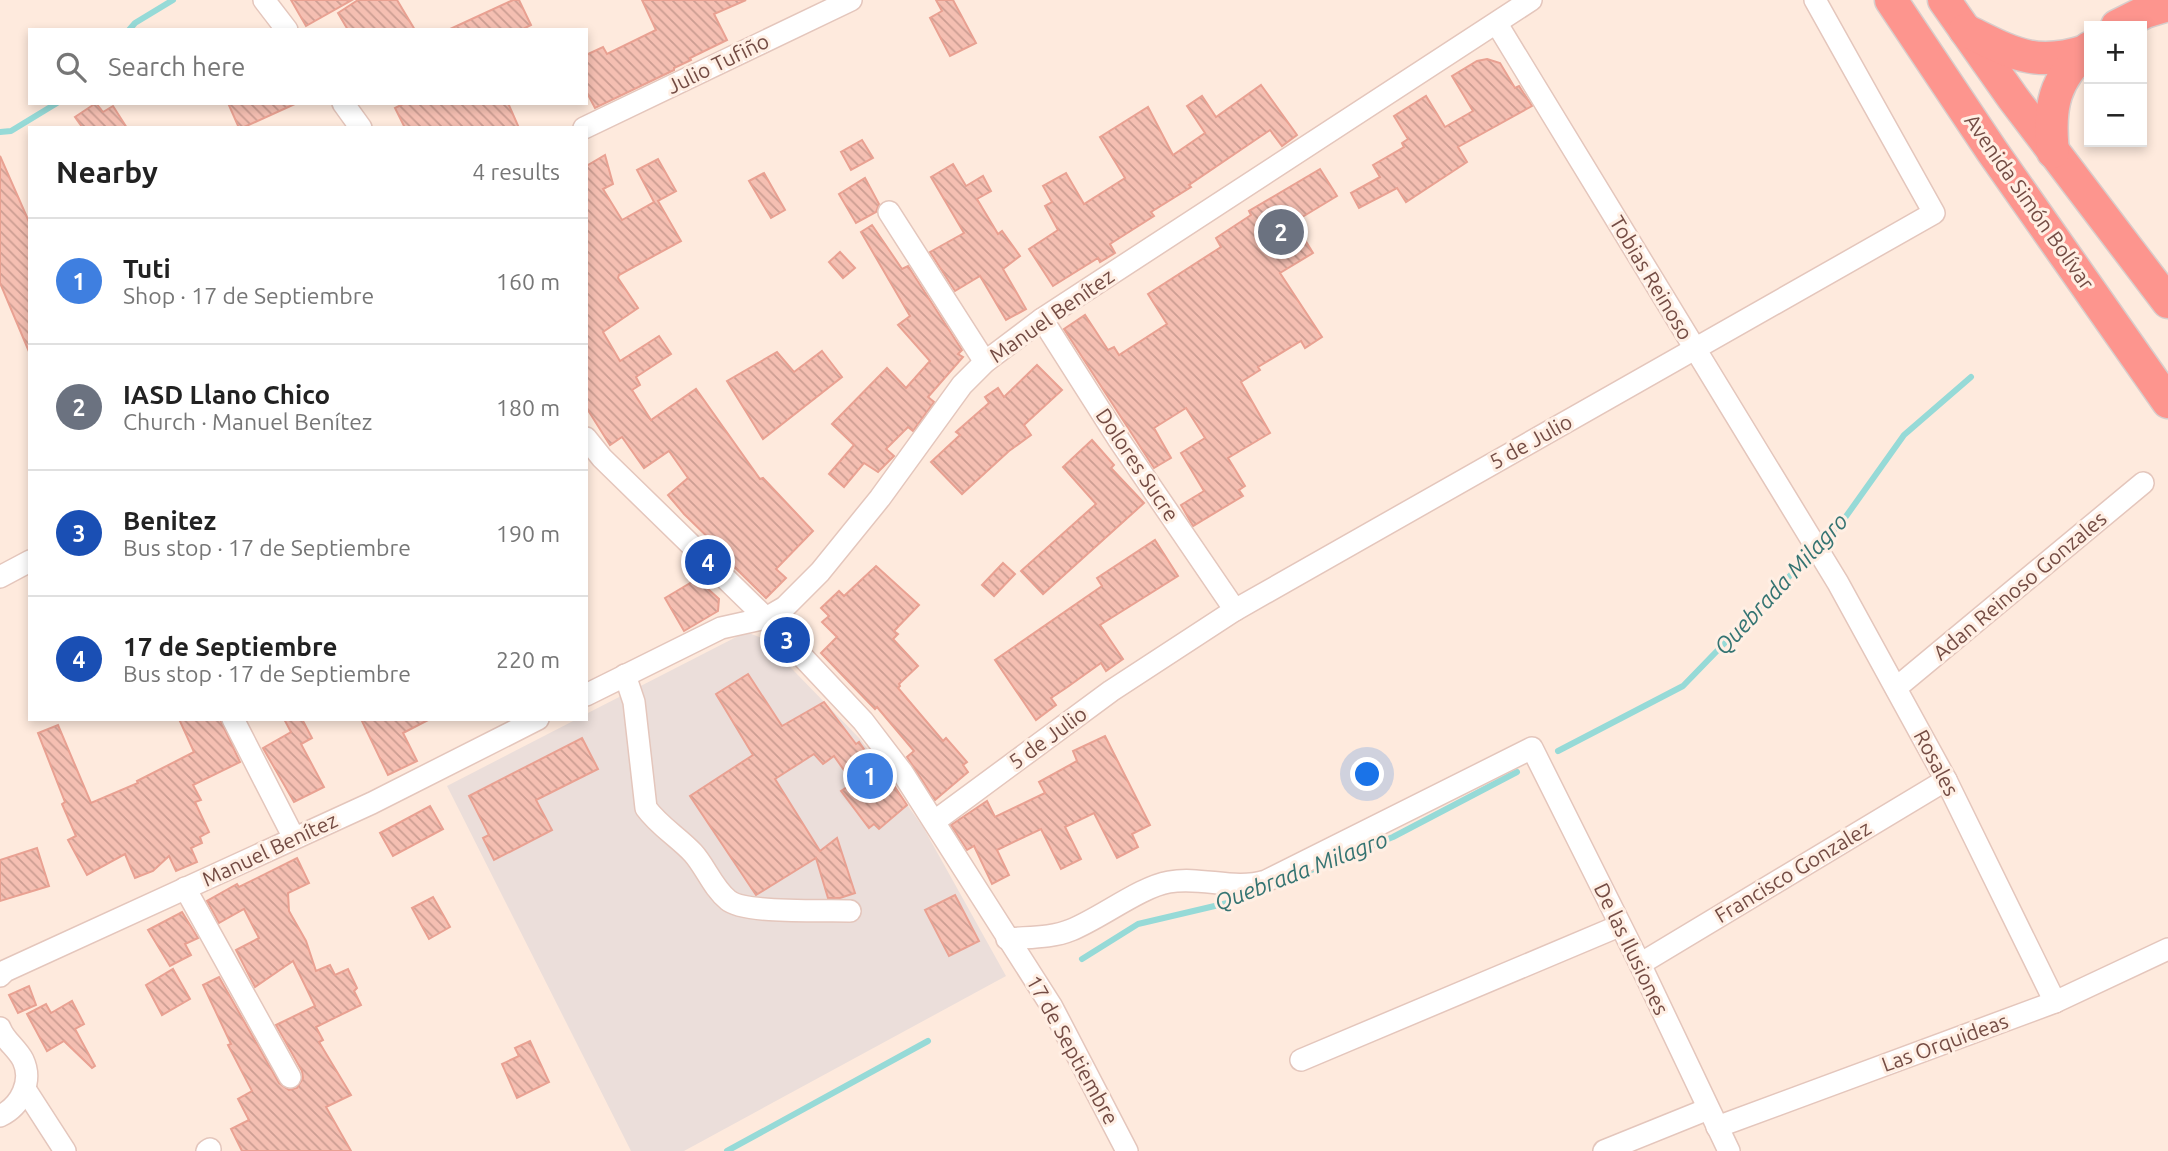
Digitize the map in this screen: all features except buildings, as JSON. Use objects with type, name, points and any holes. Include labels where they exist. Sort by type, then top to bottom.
[{"type":"highway","name":"Avenida Simón Bolívar","points":[[1891,0],[1992,151],[2168,402]]},
{"type":"highway","points":[[1944,0],[2053,152],[2168,302]]},
{"type":"highway","points":[[2118,21],[2124,0]]},
{"type":"highway","points":[[2126,21],[2168,5]]},
{"type":"highway","points":[[1964,30],[2017,55],[2044,60],[2084,51]]},
{"type":"highway","points":[[2053,152],[2050,124],[2054,97],[2067,72],[2084,54]]},
{"type":"street","points":[[264,0],[285,28]]},
{"type":"street","name":"Julio Tufiño","points":[[588,126],[851,0]]},
{"type":"street","name":"Manuel Benítez","points":[[588,694],[721,628],[766,618],[785,607],[835,554],[880,498],[962,386],[985,362],[1042,319],[1531,0]]},
{"type":"street","name":"5 de Julio","points":[[935,821],[1111,691],[1234,610],[1934,213],[1815,0]]},
{"type":"street","name":"Tobias Reinoso","points":[[1497,24],[1694,350],[1807,530]]},
{"type":"street","points":[[344,105],[360,126]]},
{"type":"street","points":[[888,212],[985,362]]},
{"type":"street","name":"Dolores Sucre","points":[[1042,319],[1119,440],[1234,610]]},
{"type":"street","name":"17 de Septiembre","points":[[588,440],[602,458],[766,618],[863,721],[902,772],[1052,1007],[1127,1151]]},
{"type":"street","name":"Adan Reinoso Gonzales","points":[[1896,688],[2143,483]]},
{"type":"street","name":"Rosales","points":[[1807,530],[1946,780],[2055,1002]]},
{"type":"street","points":[[0,577],[28,562]]},
{"type":"street","points":[[625,675],[634,702],[646,808],[652,817],[694,854],[703,870],[729,902],[746,908],[850,911]]},
{"type":"street","points":[[234,721],[295,838]]},
{"type":"street","name":"Manuel Benítez","points":[[0,976],[5,971],[372,803],[534,721]]},
{"type":"street","name":"De las Ilusiones","points":[[1007,939],[1071,930],[1146,890],[1170,882],[1240,886],[1266,881],[1532,748],[1730,1151]]},
{"type":"street","name":"Francisco Gonzalez","points":[[1640,964],[1946,780]]},
{"type":"street","points":[[185,888],[290,1077]]},
{"type":"street","points":[[1301,1060],[1619,926]]},
{"type":"street","name":"Las Orquideas","points":[[1604,1151],[1713,1118],[2055,1002],[2168,949]]},
{"type":"street","points":[[0,1028],[23,1061],[26,1075],[18,1102],[0,1116]]},
{"type":"street","points":[[24,1089],[65,1151]]},
{"type":"shaded area","points":[[746,632],[762,638],[861,740],[923,827],[1006,976],[684,1151],[631,1151],[447,786],[573,721],[588,721],[588,713]]},
{"type":"waterway","points":[[131,28],[173,0]]},
{"type":"waterway","points":[[0,132],[11,131],[54,105]]},
{"type":"waterway","name":"Quebrada Milagro","points":[[1558,751],[1683,686],[1842,522],[1904,435],[1971,377]]},
{"type":"waterway","name":"Quebrada Milagro","points":[[1304,873],[1393,837],[1517,772]]},
{"type":"waterway","name":"Quebrada Milagro","points":[[1082,959],[1138,924],[1236,901],[1258,892]]},
{"type":"waterway","name":"Quebrada Milagro","points":[[727,1151],[928,1041]]},
{"type":"place","name":"IASD Llano Chico","points":[[1281,232]]},
{"type":"place","name":"17 de Septiembre","points":[[708,562]]},
{"type":"place","name":"Benitez","points":[[787,640]]},
{"type":"place","name":"Tuti","points":[[870,776]]}]
